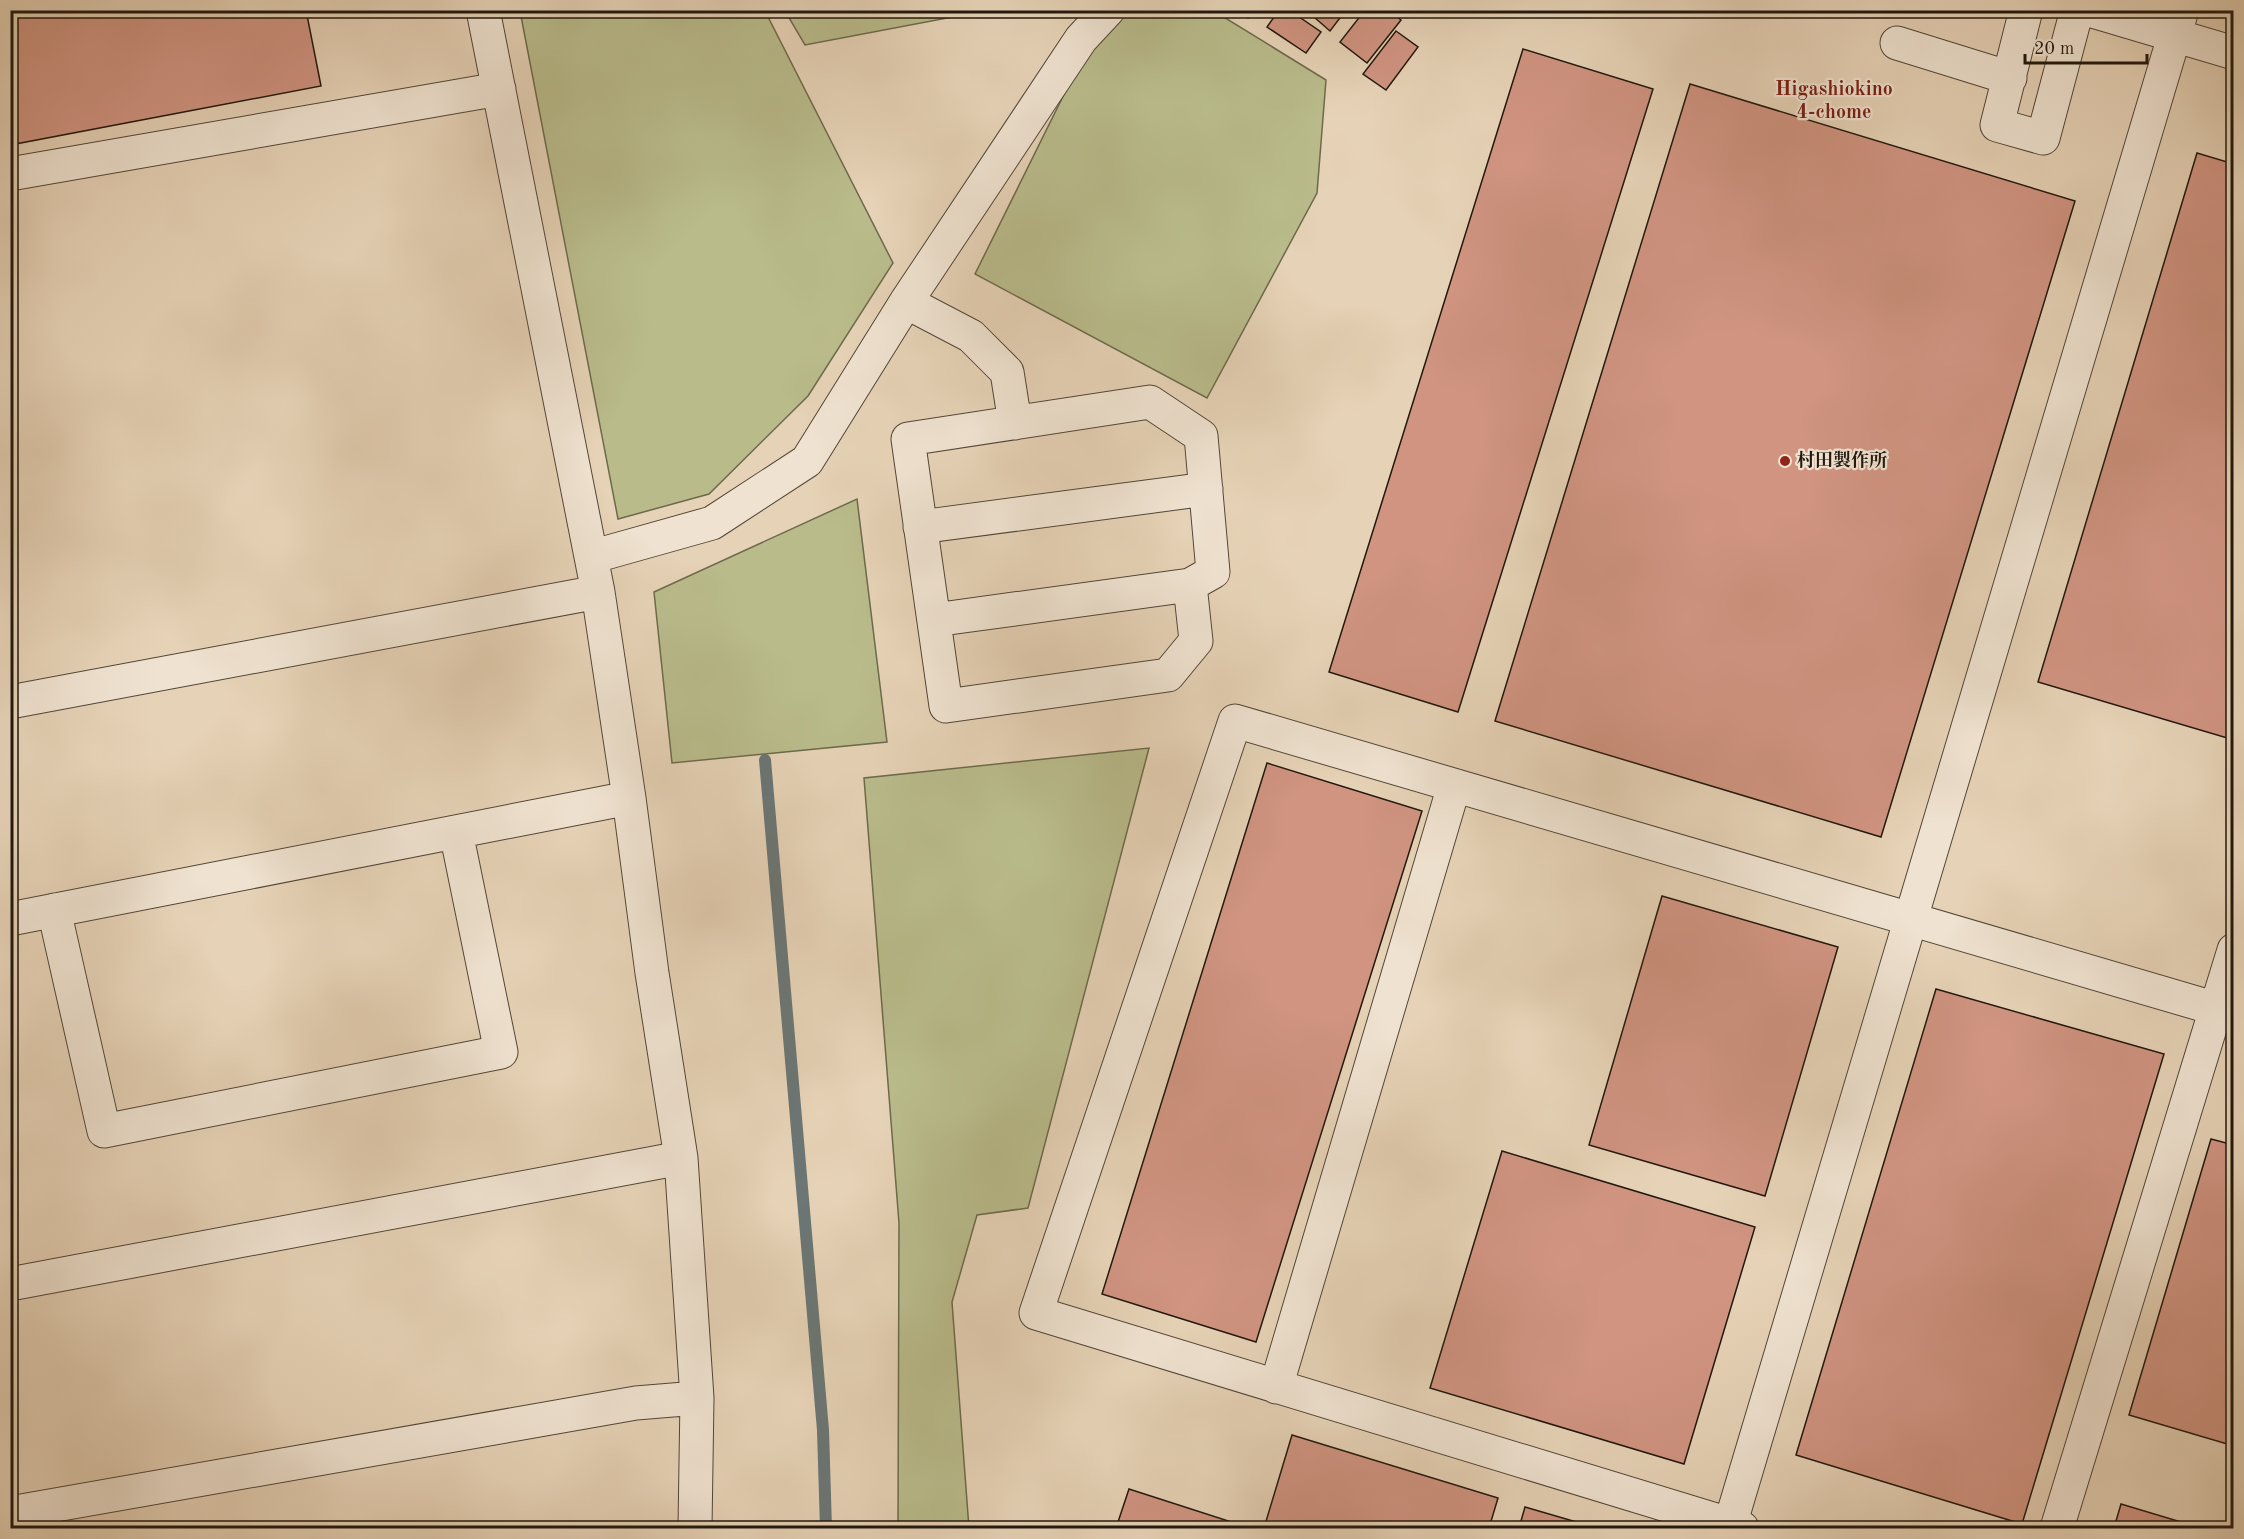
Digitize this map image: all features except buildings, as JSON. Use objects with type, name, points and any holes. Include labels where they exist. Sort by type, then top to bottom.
[{"type":"street","points":[[483,10],[598,592],[652,973],[681,1158],[698,1398],[695,1528]]},
{"type":"street","points":[[591,557],[712,523],[807,461],[906,302],[1081,39],[1108,10]]},
{"type":"street","points":[[2026,10],[1997,124],[2043,138],[2077,10]]},
{"type":"street","points":[[2089,10],[2179,24],[2234,53]]},
{"type":"street","points":[[2179,24],[1911,919],[1736,1527],[1036,1313],[1235,721],[1454,786],[1911,919],[2225,1011]]},
{"type":"street","points":[[1897,43],[2010,78]]},
{"type":"street","points":[[10,174],[499,89]]},
{"type":"street","points":[[906,302],[971,336],[1007,372],[1015,423]]},
{"type":"street","points":[[934,620],[1190,585],[1213,572],[1201,436],[1150,402],[908,439],[946,706],[1168,675],[1196,641],[1190,585]]},
{"type":"street","points":[[920,527],[1206,489]]},
{"type":"street","points":[[10,702],[598,592]]},
{"type":"street","points":[[1276,1387],[1454,786]]},
{"type":"street","points":[[10,919],[628,798]]},
{"type":"street","points":[[54,910],[104,1131],[501,1052],[456,832]]},
{"type":"street","points":[[2057,1528],[2225,1011],[2234,950]]},
{"type":"street","points":[[10,1284],[681,1158]]},
{"type":"street","points":[[10,1513],[636,1403],[698,1398]]},
{"type":"green space","points":[[520,11],[765,11],[893,263],[808,396],[709,494],[618,519]]},
{"type":"green space","points":[[785,11],[984,11],[805,45]]},
{"type":"green space","points":[[1123,11],[1214,11],[1326,80],[1317,193],[1207,398],[975,274],[1089,44]]},
{"type":"green space","points":[[857,499],[887,742],[672,763],[654,592]]},
{"type":"green space","points":[[1149,748],[1028,1208],[977,1215],[952,1302],[969,1528],[898,1528],[899,1223],[864,778]]},
{"type":"waterway","points":[[765,760],[823,1430],[826,1528]]},
{"type":"place","name":"村田製作所","points":[[1785,461]]},
{"type":"district","name":"Higashiokino 4-chome","points":[[1834,102]]}]
